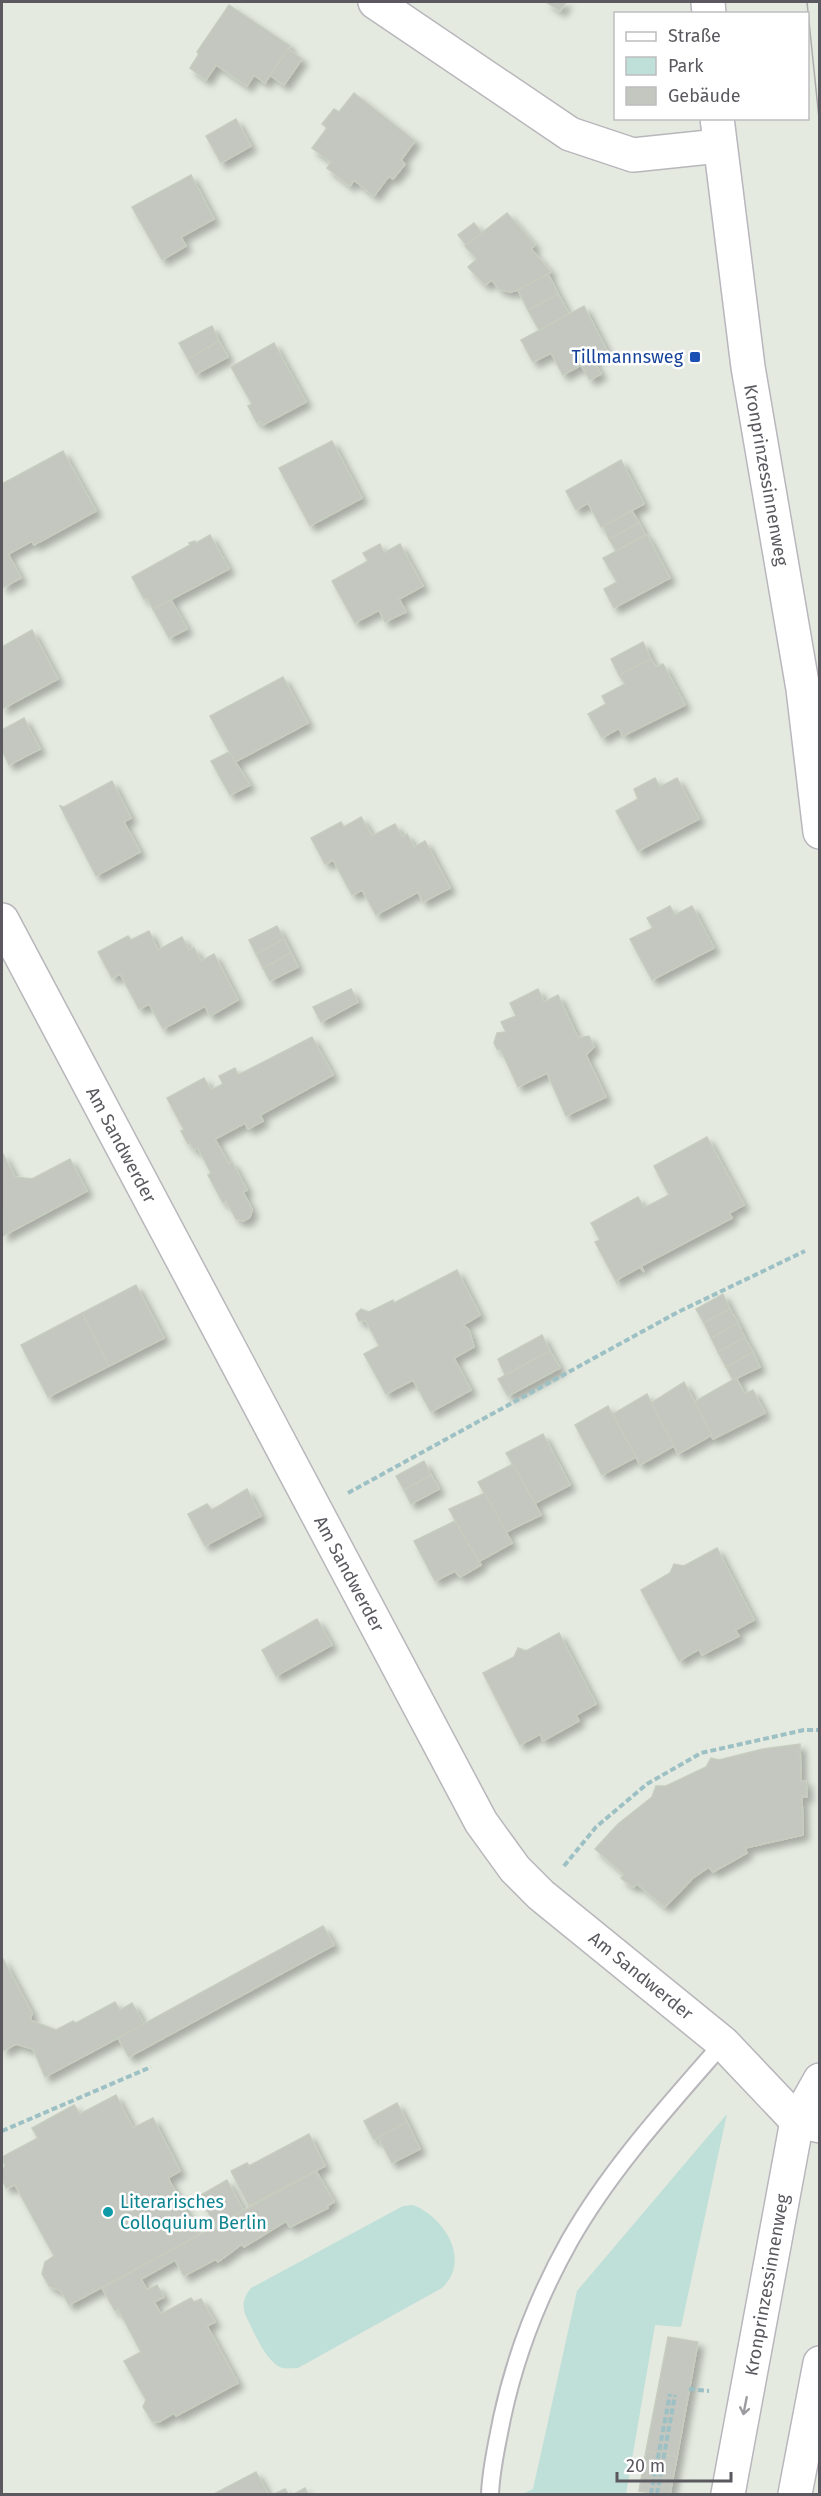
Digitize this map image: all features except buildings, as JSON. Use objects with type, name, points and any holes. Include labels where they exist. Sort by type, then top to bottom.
[{"type":"street","points":[[375,2],[570,134],[633,154],[718,132]]},
{"type":"street","name":"Kronprinzessinnenweg","points":[[718,132],[748,368],[803,689],[819,832]]},
{"type":"street","name":"Am Sandwerder","points":[[2,920],[481,1822],[515,1869],[541,1895],[723,2043],[808,2124]]},
{"type":"street","name":"Kronprinzessinnenweg","points":[[728,2494],[819,2080]]},
{"type":"street","points":[[795,2494],[819,2363]]},
{"type":"lane","points":[[490,2494],[491,2472],[511,2379],[552,2275],[570,2240],[603,2190],[649,2128],[723,2043]]},
{"type":"path","points":[[315,1511],[678,1312],[805,1251]]},
{"type":"path","points":[[541,1895],[596,1827],[647,1784],[701,1753],[804,1730],[819,1730]]},
{"type":"path","points":[[2,2132],[151,2067]]},
{"type":"path","points":[[651,2494],[673,2395],[657,2494]]},
{"type":"green space","points":[[727,2114],[681,2327],[655,2325],[626,2494],[522,2494],[533,2489],[577,2291]]},
{"type":"green space","points":[[413,2205],[435,2219],[450,2240],[454,2253],[454,2265],[451,2277],[442,2288],[298,2368],[285,2368],[271,2360],[245,2314],[244,2300],[251,2288],[403,2206]]},
{"type":"tram line","points":[[807,2],[808,12]]},
{"type":"tram line","points":[[809,21],[820,128]]},
{"type":"place","name":"Tillmannsweg","points":[[695,357]]},
{"type":"place","name":"Literarisches Colloquium Berlin","points":[[108,2212]]}]
